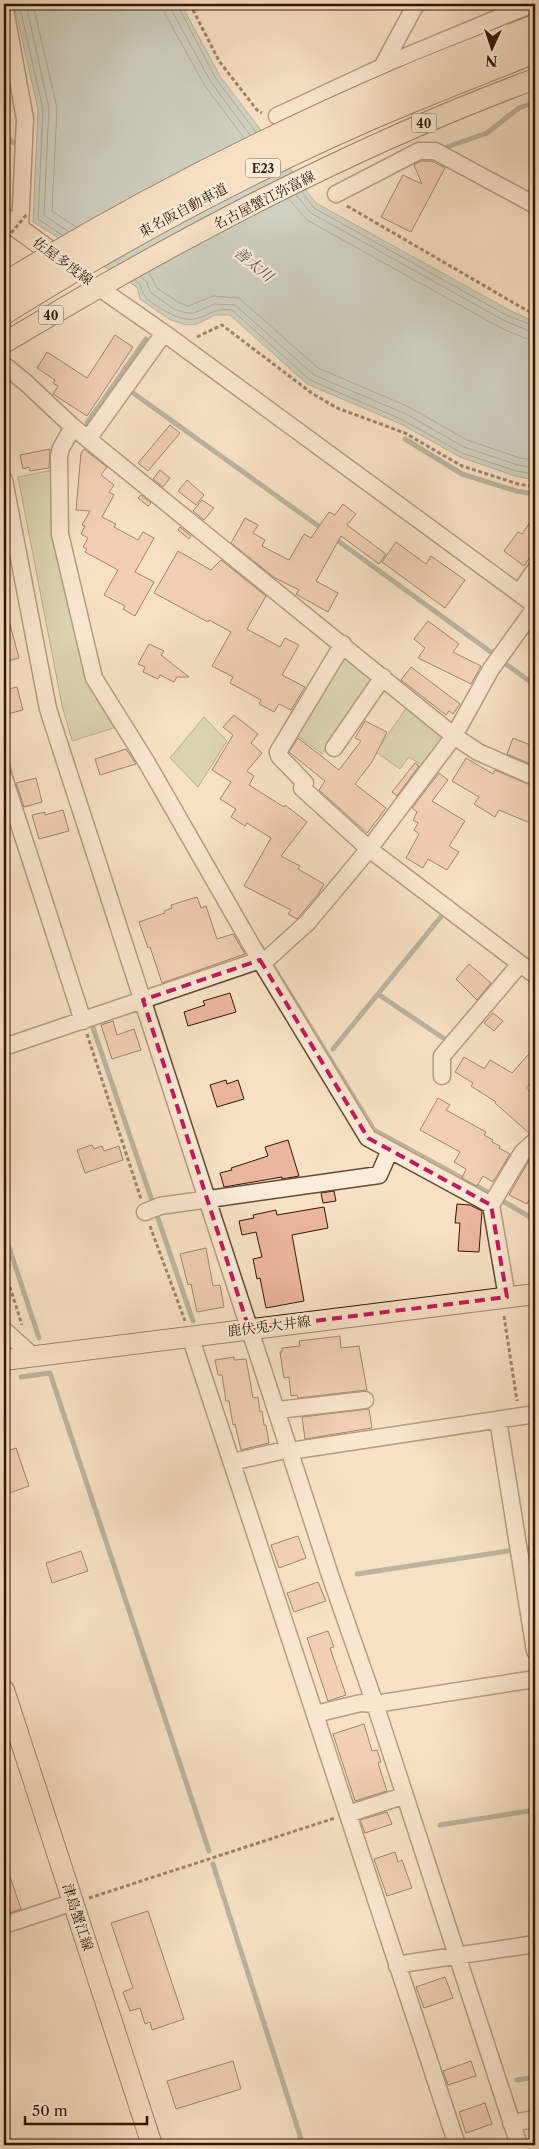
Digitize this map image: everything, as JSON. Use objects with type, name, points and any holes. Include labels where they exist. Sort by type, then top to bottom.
[{"type":"highway","name":"東名阪自動車道","points":[[4,285],[139,207],[251,148],[402,79],[535,27]]},
{"type":"highway","name":"東名阪自動車道","points":[[4,312],[152,226],[261,168],[411,100],[535,51]]},
{"type":"main road","name":"名古屋蟹江弥富線","points":[[4,343],[119,274],[316,173],[462,106],[535,79]]},
{"type":"main road","name":"佐屋多度線","points":[[14,225],[98,287]]},
{"type":"main road","name":"鹿伏兎大井線","points":[[4,1360],[535,1294]]},
{"type":"main road","name":"津島蟹江線","points":[[4,1690],[152,2145]]},
{"type":"street","points":[[4,4],[25,119],[14,225]]},
{"type":"street","points":[[383,66],[416,4]]},
{"type":"street","points":[[277,116],[383,66],[532,4]]},
{"type":"street","points":[[336,194],[418,151],[434,151],[535,205]]},
{"type":"street","points":[[4,1047],[266,958],[308,922],[369,849],[454,736],[491,669],[535,606],[181,345],[98,287]]},
{"type":"street","points":[[88,439],[164,333]]},
{"type":"street","points":[[4,365],[25,382],[73,428],[343,644],[454,736],[478,752],[535,777]]},
{"type":"street","points":[[73,428],[61,448],[59,456],[60,534],[94,678],[266,958],[368,1138],[494,1200]]},
{"type":"street","points":[[4,480],[48,709],[249,1329],[278,1410],[331,1578],[375,1704],[456,1957],[519,2145]]},
{"type":"street","points":[[519,593],[535,570]]},
{"type":"street","points":[[343,644],[278,752],[279,756],[305,783],[302,788],[369,849],[535,975]]},
{"type":"street","points":[[334,748],[383,677]]},
{"type":"street","points":[[4,778],[90,1018]]},
{"type":"street","points":[[442,1076],[442,1056],[520,964]]},
{"type":"street","points":[[508,1297],[494,1200],[522,1153],[535,1140]]},
{"type":"street","points":[[152,1209],[207,1199],[379,1175],[390,1150]]},
{"type":"street","points":[[4,1330],[33,1356]]},
{"type":"street","points":[[190,1336],[237,1461],[320,1712],[402,1965],[457,2145]]},
{"type":"street","points":[[278,1410],[365,1400]]},
{"type":"street","points":[[237,1461],[290,1450],[535,1414]]},
{"type":"street","points":[[498,1420],[535,1651]]},
{"type":"street","points":[[320,1712],[361,1703],[375,1704],[535,1679]]},
{"type":"street","points":[[353,1812],[404,1796]]},
{"type":"street","points":[[4,1925],[74,1902]]},
{"type":"street","points":[[402,1965],[535,1944]]},
{"type":"street","points":[[511,2123],[535,2119]]},
{"type":"path","points":[[190,4],[219,61],[257,110],[269,117],[277,116]]},
{"type":"path","points":[[336,194],[342,203],[526,310],[535,313]]},
{"type":"path","points":[[4,252],[14,225]]},
{"type":"path","points":[[181,345],[222,325],[313,394],[336,408],[406,433],[462,466],[518,484],[535,487]]},
{"type":"path","points":[[90,1018],[152,1209],[190,1336]]},
{"type":"path","points":[[4,1268],[33,1356]]},
{"type":"path","points":[[508,1297],[503,1310],[518,1416]]},
{"type":"path","points":[[74,1902],[353,1812]]},
{"type":"highlighted area","points":[[260,960],[368,1138],[491,1205],[507,1297],[249,1329],[143,1000]]},
{"type":"green space","points":[[53,470],[58,536],[117,727],[72,741],[62,705],[18,477]]},
{"type":"green space","points":[[345,656],[371,677],[371,683],[322,754],[294,733]]},
{"type":"green space","points":[[407,707],[446,739],[426,768],[409,757],[400,769],[376,752]]},
{"type":"green space","points":[[204,717],[227,741],[198,787],[170,758]]},
{"type":"water","name":"善太川","points":[[14,4],[181,4],[220,76],[316,203],[511,311],[535,322],[535,480],[515,476],[460,457],[401,424],[307,384],[230,315],[215,315],[197,324],[186,325],[169,319],[140,299],[137,287],[33,222],[38,109]]},
{"type":"building","points":[[421,161],[432,161],[445,168],[411,232],[381,217],[403,175],[422,184],[414,165]]},
{"type":"building","points":[[115,335],[133,347],[87,416],[53,394],[58,386],[53,383],[55,380],[37,368],[47,352],[87,378]]},
{"type":"building","points":[[170,425],[180,433],[148,471],[138,463]]},
{"type":"building","points":[[50,449],[49,468],[30,471],[29,467],[23,469],[20,455]]},
{"type":"building","points":[[84,449],[107,467],[101,475],[114,485],[109,492],[114,495],[102,517],[116,524],[114,527],[138,540],[143,532],[154,538],[135,572],[154,582],[135,616],[123,609],[125,606],[104,595],[118,570],[85,552],[87,549],[83,547],[88,538],[81,534],[85,526],[82,525],[90,511],[76,510],[81,453]]},
{"type":"building","points":[[160,470],[170,478],[163,487],[153,479]]},
{"type":"building","points":[[187,480],[204,495],[196,505],[178,491]]},
{"type":"building","points":[[141,495],[151,503],[148,506],[138,498]]},
{"type":"building","points":[[202,500],[214,508],[204,520],[193,511]]},
{"type":"building","points":[[343,504],[356,514],[347,525],[386,554],[379,564],[341,536],[316,581],[338,593],[328,612],[296,594],[299,590],[275,578],[231,543],[245,518],[258,525],[253,533],[265,540],[262,546],[289,560],[304,534],[311,538],[329,512],[335,515]]},
{"type":"building","points":[[535,515],[535,550],[524,566],[504,551],[518,532],[522,534]]},
{"type":"building","points":[[180,527],[191,536],[189,539],[178,530]]},
{"type":"building","points":[[396,542],[426,564],[431,556],[465,580],[445,608],[382,562]]},
{"type":"building","points":[[178,551],[211,570],[221,560],[266,596],[247,629],[280,647],[285,638],[299,645],[282,675],[305,687],[291,710],[279,704],[274,712],[259,704],[261,700],[230,683],[233,677],[212,666],[231,632],[154,593]]},
{"type":"building","points":[[4,617],[8,617],[19,658],[4,662]]},
{"type":"building","points":[[428,621],[459,644],[453,652],[481,666],[471,684],[418,658],[425,648],[414,639]]},
{"type":"building","points":[[149,644],[164,651],[161,655],[189,677],[177,677],[174,682],[160,675],[158,679],[143,672],[145,667],[138,664]]},
{"type":"building","points":[[411,667],[460,704],[453,714],[449,711],[446,715],[401,680]]},
{"type":"building","points":[[17,687],[23,710],[8,714],[7,711],[4,712],[4,690]]},
{"type":"building","points":[[234,715],[258,734],[251,743],[262,753],[247,771],[254,776],[249,785],[284,807],[285,805],[307,822],[281,856],[300,866],[298,869],[324,884],[319,893],[297,919],[288,914],[291,910],[244,886],[271,838],[247,823],[245,826],[231,817],[236,809],[220,799],[231,782],[212,770],[233,735],[223,727]]},
{"type":"building","points":[[365,721],[387,732],[372,762],[355,784],[386,808],[367,833],[319,790],[325,781],[289,752],[298,738],[339,770],[361,741],[355,738]]},
{"type":"building","points":[[513,738],[535,747],[535,766],[507,754]]},
{"type":"building","points":[[126,749],[136,764],[100,775],[95,759]]},
{"type":"building","points":[[466,758],[493,774],[495,770],[535,787],[535,825],[499,810],[495,817],[474,804],[479,797],[452,781]]},
{"type":"building","points":[[415,763],[419,766],[397,796],[392,792]]},
{"type":"building","points":[[439,773],[448,780],[432,801],[465,821],[449,846],[459,852],[447,870],[428,859],[423,868],[406,858],[419,834],[414,830],[418,823],[413,820],[417,812],[412,808]]},
{"type":"building","points":[[36,778],[42,802],[24,807],[16,783]]},
{"type":"building","points":[[63,810],[69,831],[39,839],[32,815],[45,812],[45,815]]},
{"type":"building","points":[[197,897],[201,908],[206,906],[217,939],[233,934],[245,954],[162,983],[139,922],[165,913],[164,911],[172,908],[171,905]]},
{"type":"building","points":[[469,964],[491,983],[477,1000],[456,979]]},
{"type":"building","points":[[230,993],[236,1012],[188,1026],[184,1012],[205,1005],[203,1001]]},
{"type":"building","points":[[493,1013],[503,1021],[494,1031],[484,1023]]},
{"type":"building","points":[[113,1021],[117,1035],[134,1029],[141,1050],[112,1059],[101,1025]]},
{"type":"building","points":[[535,1047],[535,1078],[526,1088],[535,1097],[535,1131],[529,1133],[496,1102],[471,1086],[473,1083],[455,1072],[464,1057],[483,1068],[485,1068],[490,1060],[512,1073]]},
{"type":"building","points":[[226,1080],[227,1084],[238,1080],[244,1099],[217,1107],[210,1085]]},
{"type":"building","points":[[438,1098],[450,1105],[446,1110],[486,1132],[484,1135],[500,1146],[499,1148],[510,1154],[493,1182],[483,1176],[477,1186],[462,1178],[466,1169],[454,1162],[460,1152],[420,1130]]},
{"type":"building","points":[[288,1140],[299,1176],[224,1187],[220,1173],[268,1156],[265,1147]]},
{"type":"building","points":[[92,1145],[94,1149],[102,1146],[104,1151],[119,1146],[123,1160],[85,1173],[77,1150]]},
{"type":"building","points":[[535,1154],[535,1200],[530,1198],[527,1204],[509,1195],[530,1159]]},
{"type":"building","points":[[334,1191],[336,1201],[323,1203],[321,1193]]},
{"type":"building","points":[[457,1204],[470,1205],[482,1211],[479,1252],[458,1251],[460,1223],[455,1223]]},
{"type":"building","points":[[324,1207],[328,1228],[292,1235],[304,1301],[266,1308],[260,1278],[257,1279],[253,1259],[262,1257],[256,1232],[242,1235],[239,1221],[254,1218],[253,1215],[276,1210],[277,1215]]},
{"type":"building","points":[[206,1248],[213,1286],[220,1285],[224,1307],[197,1312],[191,1284],[188,1285],[180,1254]]},
{"type":"building","points":[[340,1336],[341,1348],[359,1346],[367,1390],[298,1398],[297,1395],[291,1396],[289,1377],[284,1378],[280,1352],[282,1352],[282,1348],[300,1346],[299,1341]]},
{"type":"building","points":[[234,1357],[234,1360],[246,1359],[253,1398],[258,1397],[260,1412],[262,1411],[269,1443],[241,1450],[235,1424],[233,1425],[229,1401],[226,1401],[222,1375],[218,1375],[215,1360]]},
{"type":"building","points":[[369,1409],[372,1428],[305,1439],[302,1417]]},
{"type":"building","points":[[16,1448],[29,1486],[4,1495],[4,1452]]},
{"type":"building","points":[[298,1536],[306,1558],[279,1568],[271,1545]]},
{"type":"building","points":[[81,1551],[88,1571],[52,1583],[46,1563]]},
{"type":"building","points":[[318,1582],[326,1601],[294,1612],[287,1593]]},
{"type":"building","points":[[328,1631],[334,1647],[330,1648],[346,1695],[328,1701],[307,1638]]},
{"type":"building","points":[[364,1724],[372,1751],[377,1750],[381,1762],[378,1763],[387,1791],[355,1801],[333,1734]]},
{"type":"building","points":[[387,1812],[392,1824],[365,1833],[360,1820]]},
{"type":"building","points":[[395,1852],[398,1862],[402,1860],[412,1888],[387,1896],[374,1859]]},
{"type":"building","points":[[6,1865],[21,1909],[4,1915],[4,1866]]},
{"type":"building","points":[[148,1911],[184,2019],[152,2030],[150,2022],[145,2024],[140,2008],[130,2011],[123,1992],[133,1988],[111,1923]]},
{"type":"building","points":[[445,1977],[453,1998],[424,2008],[416,1987]]},
{"type":"building","points":[[233,2061],[241,2089],[176,2109],[167,2081]]},
{"type":"building","points":[[471,2061],[476,2076],[448,2085],[443,2071]]},
{"type":"building","points":[[485,2103],[492,2124],[466,2133],[459,2112]]},
{"type":"waterway","points":[[441,149],[487,133],[519,108],[535,102]]},
{"type":"waterway","points":[[4,135],[14,143]]},
{"type":"waterway","points":[[87,423],[146,339]]},
{"type":"waterway","points":[[129,390],[324,530]]},
{"type":"waterway","points":[[405,439],[462,474],[516,491],[535,494]]},
{"type":"waterway","points":[[334,538],[495,655]]},
{"type":"waterway","points":[[503,662],[535,685]]},
{"type":"waterway","points":[[4,749],[12,780]]},
{"type":"waterway","points":[[333,1049],[444,913]]},
{"type":"waterway","points":[[260,945],[374,1130],[535,1220]]},
{"type":"waterway","points":[[378,994],[446,1040]]},
{"type":"waterway","points":[[90,1019],[193,1321]]},
{"type":"waterway","points":[[4,1232],[39,1338]]},
{"type":"waterway","points":[[21,1377],[50,1373],[209,1851]]},
{"type":"waterway","points":[[527,1548],[535,1547]]},
{"type":"waterway","points":[[357,1574],[515,1550]]},
{"type":"waterway","points":[[440,1825],[535,1810]]},
{"type":"waterway","points":[[213,1864],[303,2145]]},
{"type":"waterway","points":[[517,2080],[535,2077]]}]
